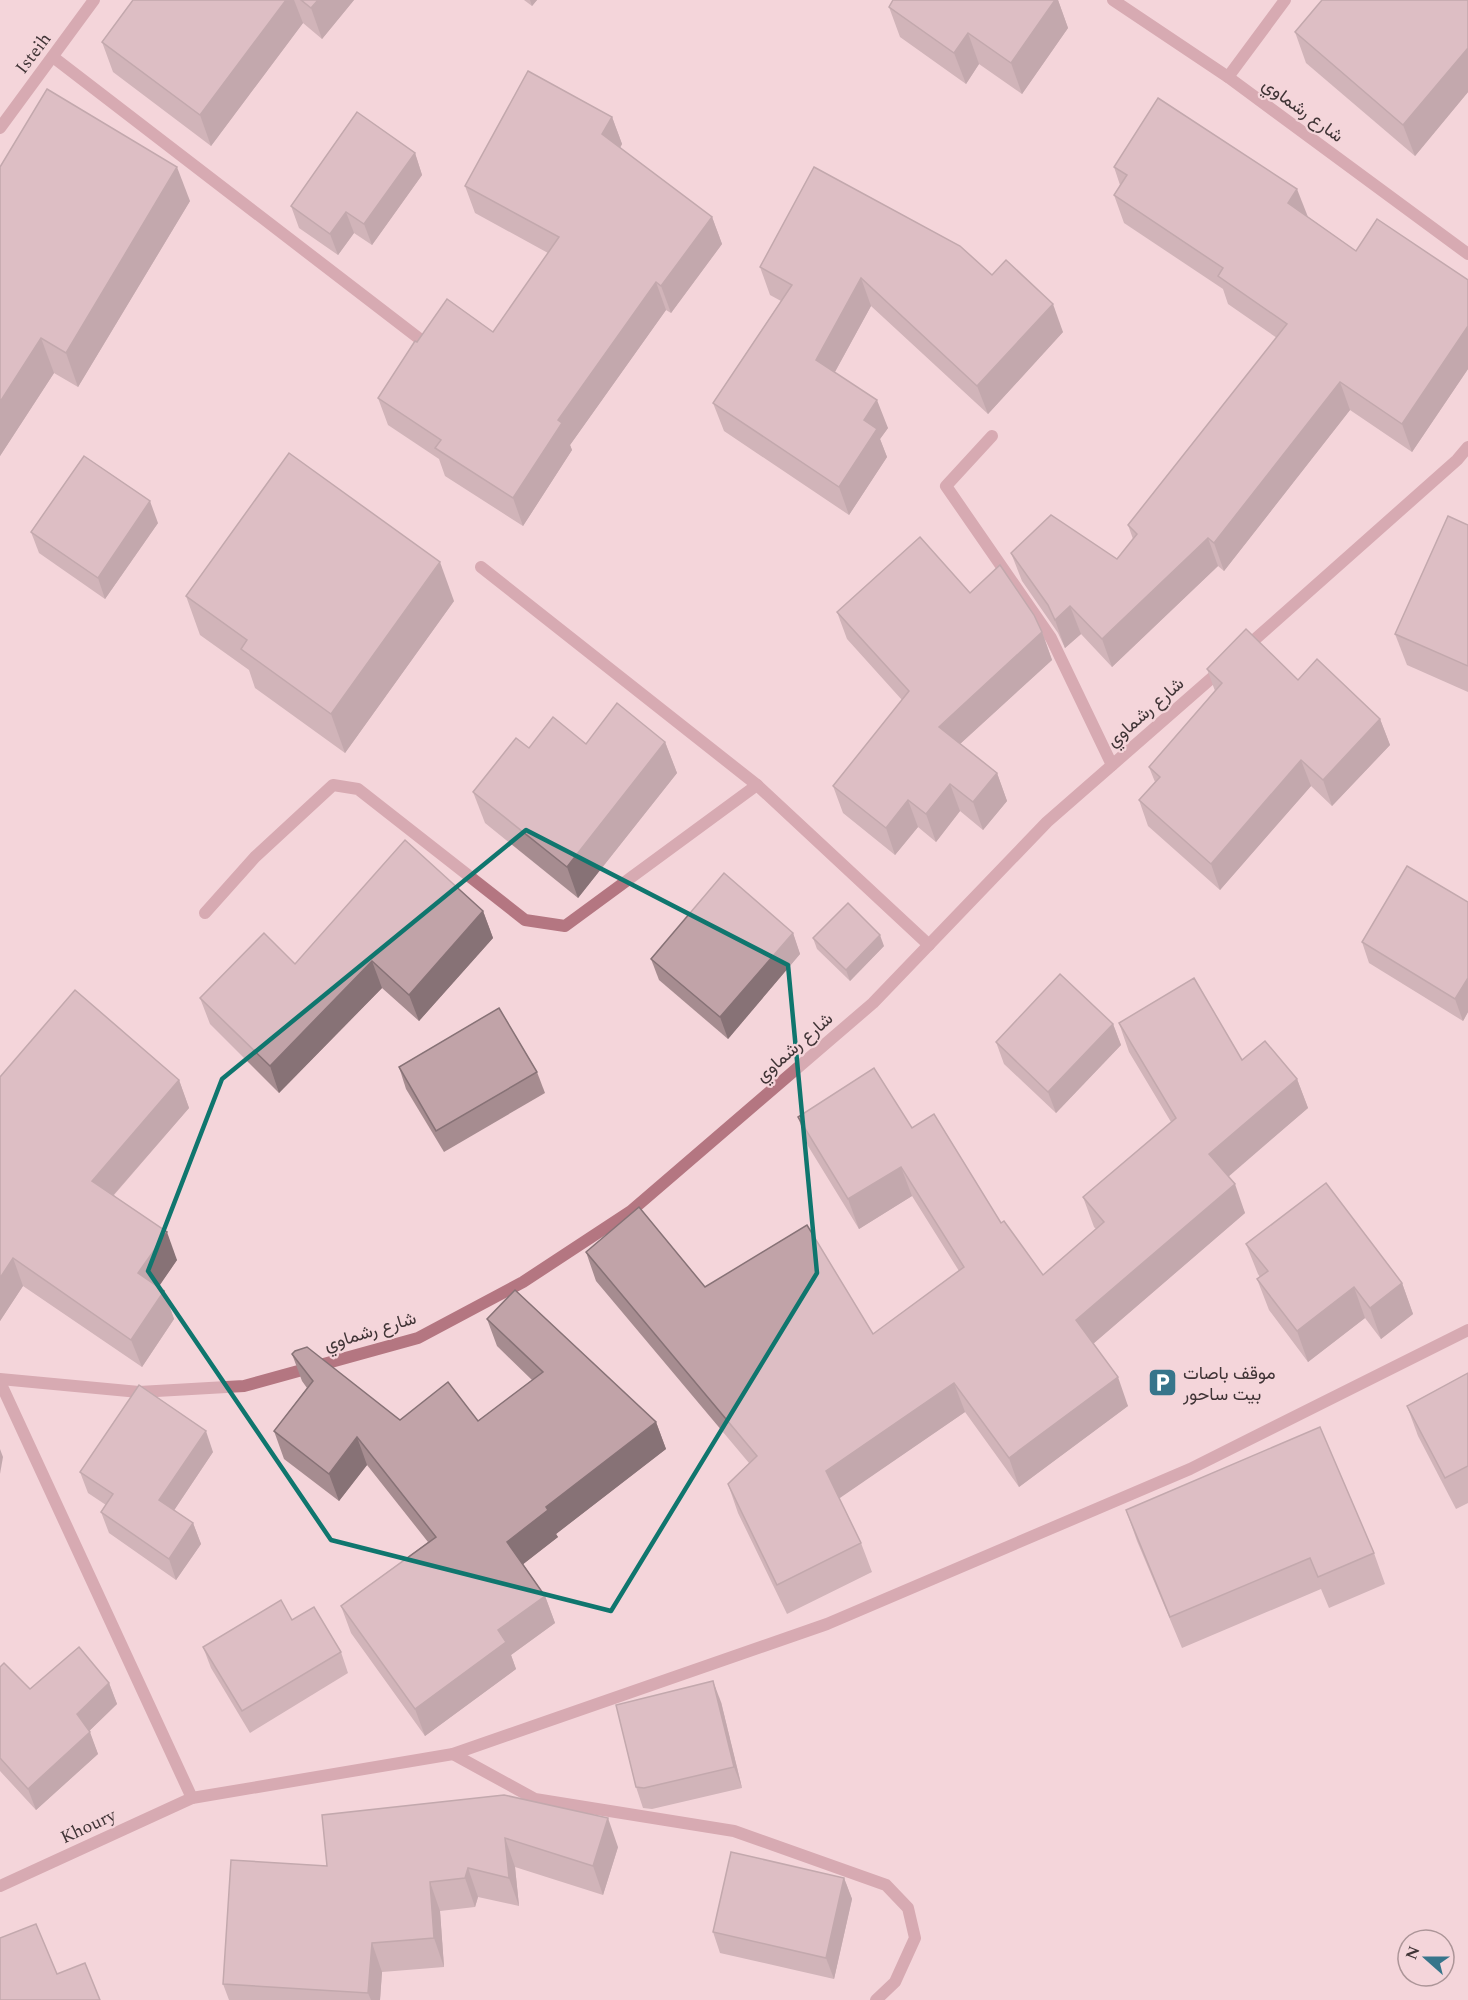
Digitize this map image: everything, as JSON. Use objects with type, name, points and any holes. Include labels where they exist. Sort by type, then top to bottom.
[{"type":"street","name":"Isteih","points":[[0,128],[94,0]]},
{"type":"street","name":"شارع رشماوي","points":[[1113,0],[1227,77],[1468,254]]},
{"type":"street","points":[[1227,77],[1285,0]]},
{"type":"street","points":[[53,57],[425,343]]},
{"type":"street","points":[[992,436],[946,486],[1051,638],[1112,765]]},
{"type":"street","name":"شارع رشماوي","points":[[0,1381],[139,1392],[244,1386],[418,1338],[523,1282],[631,1211],[873,1002],[1047,822],[1232,660],[1463,464],[1468,447]]},
{"type":"street","points":[[481,567],[757,786],[930,945]]},
{"type":"street","points":[[205,913],[255,857],[333,785],[358,789],[525,920],[565,926],[757,786]]},
{"type":"street","name":"Khoury","points":[[0,1886],[192,1798],[453,1754],[827,1624],[1190,1469],[1468,1330]]},
{"type":"street","points":[[0,1381],[192,1798]]},
{"type":"street","points":[[453,1754],[535,1799],[734,1832],[886,1885],[908,1908],[915,1938],[895,1982],[876,2000]]},
{"type":"highlighted area","points":[[526,830],[788,965],[817,1273],[611,1611],[331,1540],[148,1271],[222,1079]]},
{"type":"building","points":[[133,0],[286,0],[200,115],[102,42]]},
{"type":"building","points":[[301,0],[318,0],[311,8]]},
{"type":"building","points":[[893,0],[1055,0],[1011,63],[968,33],[954,53],[889,7]]},
{"type":"building","points":[[1322,0],[1468,0],[1468,48],[1403,125],[1295,32]]},
{"type":"building","points":[[528,71],[612,117],[602,134],[712,217],[661,286],[656,282],[558,420],[562,423],[513,498],[435,448],[441,440],[378,398],[415,341],[417,342],[447,299],[493,332],[559,237],[465,186]]},
{"type":"building","points":[[47,89],[177,167],[66,353],[41,338],[0,402],[0,167]]},
{"type":"building","points":[[1158,98],[1297,189],[1288,203],[1356,251],[1377,219],[1468,280],[1468,326],[1402,424],[1340,382],[1214,543],[1208,538],[1102,639],[1070,606],[1055,620],[1048,605],[1011,553],[1051,515],[1117,559],[1137,534],[1128,525],[1287,324],[1218,276],[1223,268],[1114,195],[1127,175],[1114,167]]},
{"type":"building","points":[[357,112],[415,153],[364,224],[346,212],[330,234],[291,206]]},
{"type":"building","points":[[814,167],[960,246],[992,275],[1006,260],[1053,304],[977,386],[861,278],[816,360],[877,400],[864,420],[877,429],[839,487],[713,403],[792,285],[760,267]]},
{"type":"building","points":[[289,453],[440,562],[331,714],[241,649],[247,640],[186,596]]},
{"type":"building","points":[[84,456],[150,501],[98,578],[31,532]]},
{"type":"building","points":[[1448,516],[1468,525],[1468,666],[1395,634]]},
{"type":"building","points":[[920,537],[970,593],[1000,565],[1034,615],[1042,632],[939,727],[997,773],[973,802],[950,784],[926,814],[908,800],[886,828],[833,786],[909,691],[837,612]]},
{"type":"building","points":[[1246,629],[1298,680],[1317,659],[1380,719],[1323,780],[1301,760],[1211,864],[1139,800],[1160,777],[1149,767],[1222,683],[1207,669]]},
{"type":"building","points":[[617,703],[665,742],[567,867],[473,792],[516,738],[529,748],[553,717],[586,744]]},
{"type":"building","points":[[405,840],[483,911],[409,995],[372,961],[270,1066],[200,998],[264,933],[295,964]]},
{"type":"building","points":[[1407,866],[1468,902],[1468,978],[1455,999],[1362,942]]},
{"type":"building","points":[[724,873],[793,933],[720,1017],[651,959]]},
{"type":"building","points":[[848,903],[880,935],[846,970],[813,938]]},
{"type":"building","points":[[1060,974],[1113,1024],[1048,1092],[996,1042]]},
{"type":"building","points":[[1194,978],[1242,1060],[1265,1041],[1297,1079],[1209,1154],[1235,1184],[1076,1320],[1118,1377],[1009,1458],[954,1383],[826,1471],[861,1543],[777,1585],[728,1484],[757,1456],[586,1252],[639,1207],[705,1287],[807,1225],[873,1334],[964,1267],[901,1167],[848,1199],[798,1117],[874,1068],[912,1128],[934,1114],[1001,1223],[1004,1221],[1043,1275],[1104,1222],[1083,1197],[1176,1118],[1119,1023]]},
{"type":"building","points":[[75,990],[179,1080],[92,1181],[167,1232],[138,1273],[164,1291],[131,1340],[13,1258],[0,1278],[0,1077]]},
{"type":"building","points":[[499,1008],[537,1072],[436,1131],[399,1067]]},
{"type":"building","points":[[1326,1183],[1402,1283],[1370,1308],[1354,1287],[1297,1331],[1257,1279],[1268,1271],[1246,1244]]},
{"type":"building","points":[[515,1290],[656,1422],[546,1507],[548,1510],[507,1542],[545,1596],[498,1630],[506,1642],[415,1709],[341,1606],[436,1537],[357,1437],[329,1474],[274,1431],[313,1381],[292,1354],[307,1347],[400,1420],[448,1382],[478,1421],[543,1372],[487,1319]]},
{"type":"building","points":[[1468,1373],[1468,1466],[1445,1478],[1407,1406]]},
{"type":"building","points":[[139,1385],[206,1431],[159,1500],[193,1523],[169,1559],[101,1512],[113,1494],[80,1472]]},
{"type":"building","points":[[1320,1427],[1374,1553],[1318,1577],[1310,1558],[1170,1617],[1126,1510]]},
{"type":"building","points":[[281,1600],[292,1620],[314,1607],[341,1652],[242,1711],[203,1647]]},
{"type":"building","points":[[79,1647],[109,1683],[77,1714],[90,1732],[28,1789],[0,1758],[0,1667],[4,1663],[30,1689]]},
{"type":"building","points":[[713,1681],[734,1767],[644,1788],[636,1787],[616,1705]]},
{"type":"building","points":[[504,1795],[608,1818],[593,1866],[505,1838],[509,1878],[468,1868],[465,1878],[430,1882],[434,1938],[372,1943],[368,1993],[223,1984],[231,1860],[327,1866],[322,1815]]},
{"type":"building","points":[[731,1852],[844,1878],[826,1958],[713,1932]]},
{"type":"building","points":[[36,1924],[57,1974],[85,1963],[100,2000],[0,2000],[0,1938]]},
{"type":"place","name":"موقف باصات بيت ساحور","points":[[1162,1383]]}]
